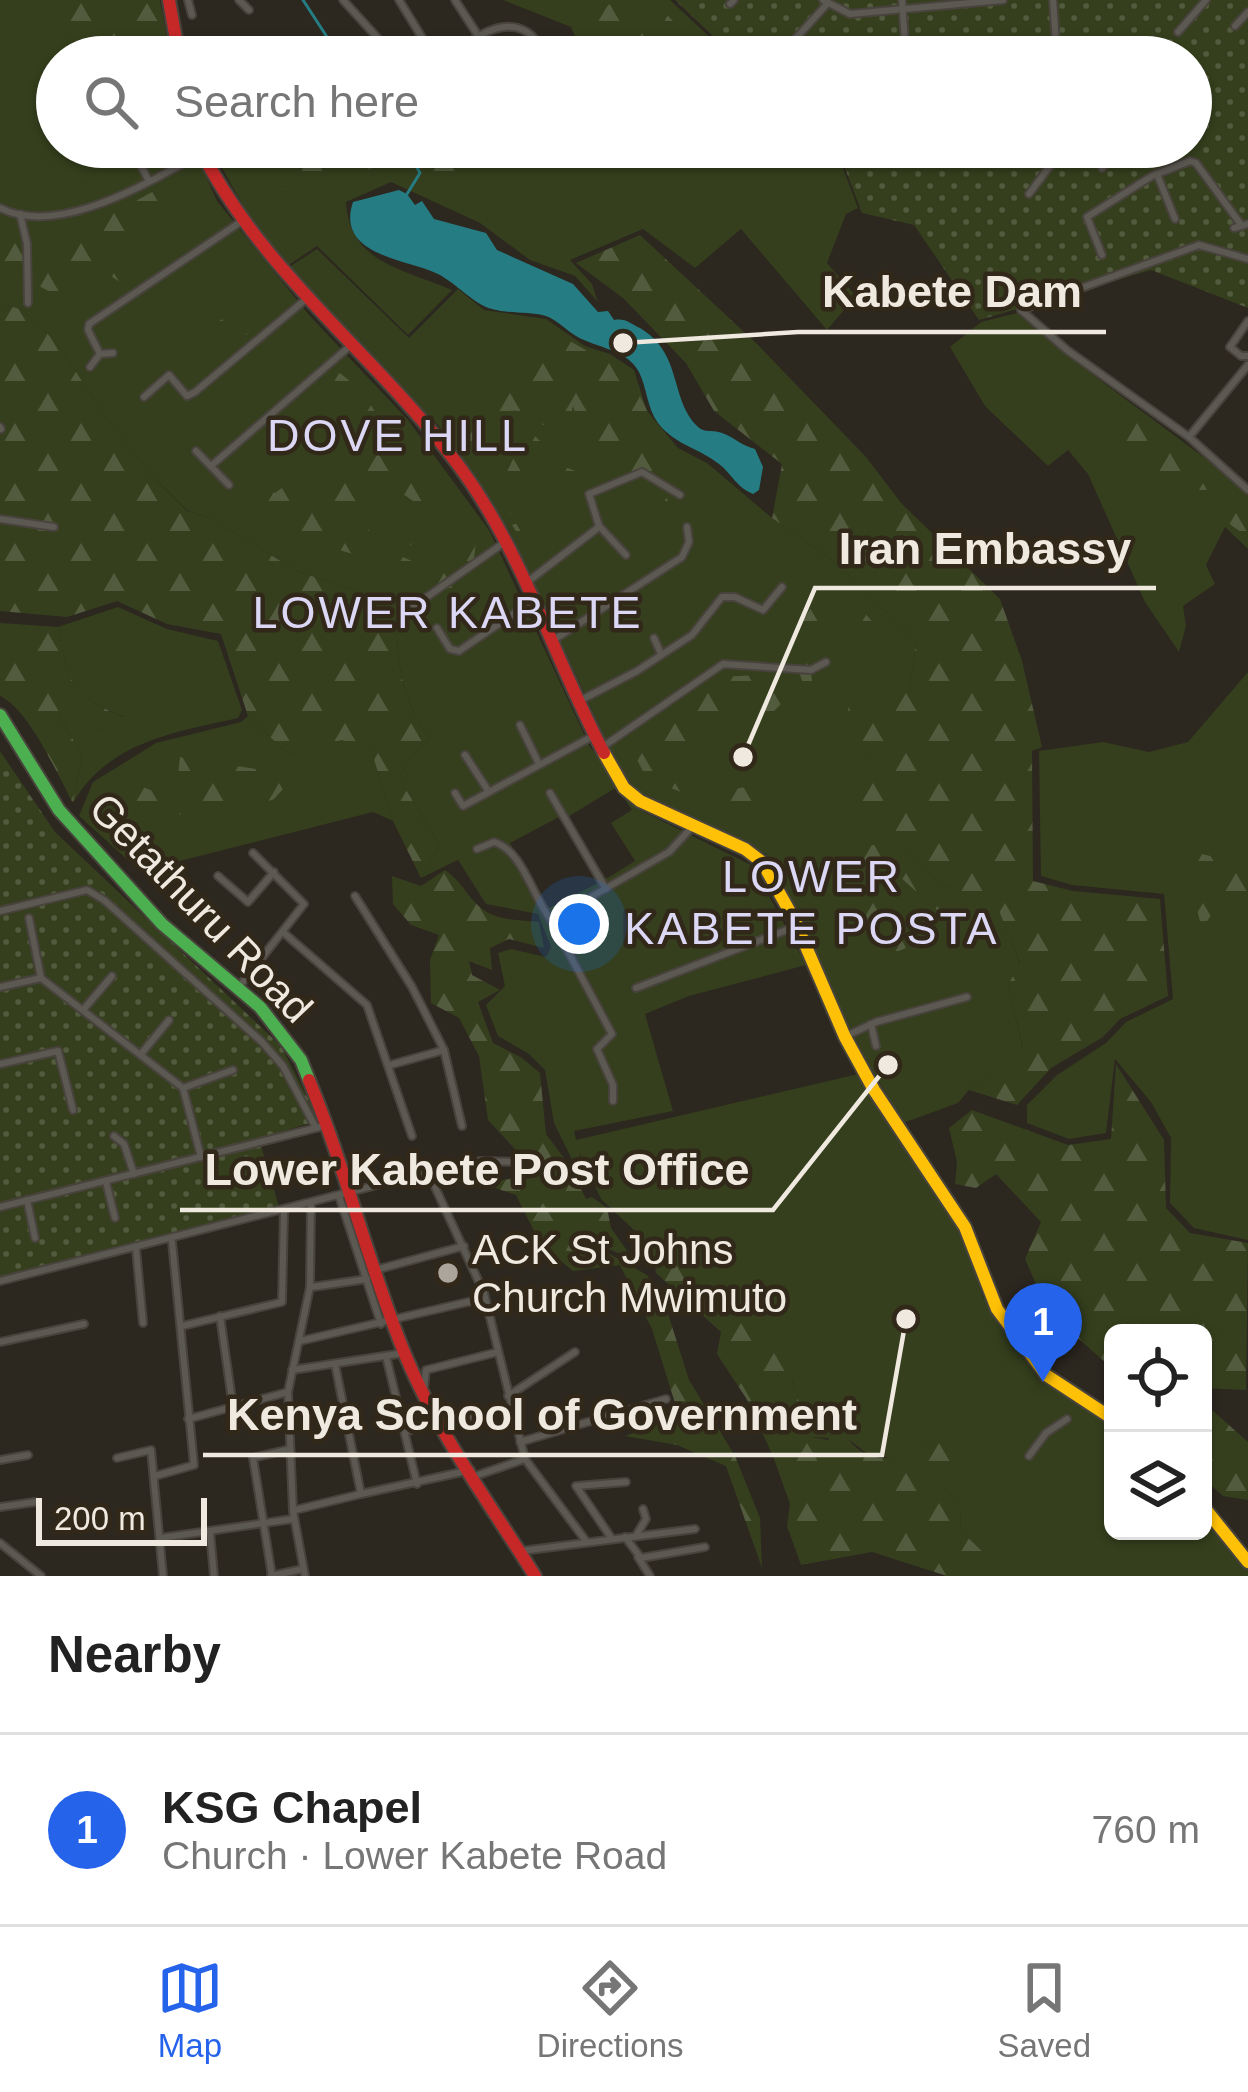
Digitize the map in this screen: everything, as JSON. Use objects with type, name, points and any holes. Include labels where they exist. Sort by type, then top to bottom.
[{"type":"main road","points":[[169,0],[175,36]]},
{"type":"main road","points":[[211,168],[242,221],[305,300],[444,446],[506,542],[598,741],[632,795],[758,858],[881,1102],[965,1228],[997,1309],[1046,1375],[1104,1413]]},
{"type":"main road","name":"Getathuru Road","points":[[0,715],[59,810],[162,924],[238,988],[291,1046],[387,1322],[440,1422],[536,1576]]},
{"type":"main road","points":[[1212,1517],[1248,1562]]},
{"type":"street","points":[[188,0],[192,15]]},
{"type":"street","points":[[239,0],[249,10]]},
{"type":"street","points":[[343,0],[376,36]]},
{"type":"street","points":[[399,0],[421,36]]},
{"type":"street","points":[[455,0],[476,36],[513,28],[530,36]]},
{"type":"street","points":[[797,36],[825,2],[846,14],[902,4],[1003,0]]},
{"type":"street","points":[[1053,0],[1056,36]]},
{"type":"street","points":[[1178,32],[1206,0]]},
{"type":"street","points":[[902,4],[904,36]]},
{"type":"street","points":[[1235,26],[1248,12]]},
{"type":"street","points":[[142,168],[149,181]]},
{"type":"street","points":[[0,208],[20,214],[102,206],[170,168]]},
{"type":"street","points":[[1029,194],[1048,168]]},
{"type":"street","points":[[1102,255],[1088,217],[1174,168]]},
{"type":"street","points":[[1198,168],[1241,226]]},
{"type":"street","points":[[1157,174],[1175,219]]},
{"type":"street","points":[[20,214],[27,244],[28,303]]},
{"type":"street","points":[[100,354],[88,324],[242,221]]},
{"type":"street","points":[[1248,259],[1199,244],[1021,310],[1067,350],[1189,436],[1248,490]]},
{"type":"street","points":[[144,397],[169,375],[187,396],[195,392],[305,300]]},
{"type":"street","points":[[1248,321],[1230,347],[1248,356]]},
{"type":"street","points":[[211,466],[350,346]]},
{"type":"street","points":[[90,367],[100,354],[113,353]]},
{"type":"street","points":[[1189,436],[1248,365]]},
{"type":"street","points":[[196,451],[229,485]]},
{"type":"street","points":[[626,555],[599,526],[589,494],[640,472],[680,495]]},
{"type":"street","points":[[0,519],[54,527]]},
{"type":"street","points":[[526,583],[599,526]]},
{"type":"street","points":[[552,640],[682,557],[687,527]]},
{"type":"street","points":[[413,605],[506,542]]},
{"type":"street","points":[[579,701],[692,635],[722,597],[735,597],[764,610],[782,587]]},
{"type":"street","points":[[437,628],[450,649],[459,651],[534,600]]},
{"type":"street","points":[[654,638],[661,653]]},
{"type":"street","points":[[455,793],[463,806],[538,764],[598,741],[723,664],[811,670],[826,662]]},
{"type":"street","points":[[520,725],[538,764]]},
{"type":"street","points":[[465,755],[489,791]]},
{"type":"street","points":[[550,793],[606,889]]},
{"type":"street","points":[[550,920],[669,852],[694,825]]},
{"type":"street","points":[[477,849],[494,842],[513,852],[535,900],[612,1034],[597,1049],[613,1085],[613,1101]]},
{"type":"street","points":[[238,988],[304,901],[253,854]]},
{"type":"street","points":[[218,876],[248,902],[274,872]]},
{"type":"street","points":[[0,910],[87,890],[104,900],[262,1042],[322,1126],[0,1207]]},
{"type":"street","points":[[355,896],[412,987],[444,1050],[462,1126]]},
{"type":"street","points":[[28,918],[41,978],[183,1088],[201,1157]]},
{"type":"street","points":[[636,988],[796,926]]},
{"type":"street","points":[[284,933],[365,1003],[412,1136]]},
{"type":"street","points":[[83,1010],[112,976]]},
{"type":"street","points":[[0,986],[41,978]]},
{"type":"street","points":[[845,1037],[871,1024],[968,997]]},
{"type":"street","points":[[140,1054],[170,1020]]},
{"type":"street","points":[[871,1024],[876,1046]]},
{"type":"street","points":[[388,1066],[444,1050]]},
{"type":"street","points":[[0,1064],[58,1051],[73,1110]]},
{"type":"street","points":[[183,1088],[233,1070]]},
{"type":"street","points":[[114,1136],[124,1144],[134,1174]]},
{"type":"street","points":[[0,1281],[428,1172],[482,1161],[515,1162]]},
{"type":"street","points":[[428,1172],[485,1298],[525,1459],[586,1541]]},
{"type":"street","points":[[106,1181],[115,1218]]},
{"type":"street","points":[[27,1201],[35,1238]]},
{"type":"street","points":[[290,1449],[253,1458],[271,1576],[304,1572],[294,1515],[288,1392],[310,1287],[310,1203]]},
{"type":"street","points":[[182,1326],[284,1300],[284,1210]]},
{"type":"street","points":[[155,1476],[193,1468],[172,1240]]},
{"type":"street","points":[[310,1287],[465,1246]]},
{"type":"street","points":[[136,1249],[143,1323]]},
{"type":"street","points":[[299,1341],[485,1298]]},
{"type":"street","points":[[220,1316],[233,1407]]},
{"type":"street","points":[[0,1342],[84,1324]]},
{"type":"street","points":[[424,1391],[426,1370],[498,1352]]},
{"type":"street","points":[[508,1396],[574,1352]]},
{"type":"street","points":[[292,1370],[404,1353]]},
{"type":"street","points":[[386,1356],[418,1484]]},
{"type":"street","points":[[335,1364],[361,1494]]},
{"type":"street","points":[[188,1419],[288,1392]]},
{"type":"street","points":[[520,1442],[666,1399]]},
{"type":"street","points":[[404,1432],[511,1407]]},
{"type":"street","points":[[1029,1456],[1046,1433],[1067,1419]]},
{"type":"street","points":[[117,1458],[151,1450],[163,1576]]},
{"type":"street","points":[[0,1460],[28,1454]]},
{"type":"street","points":[[160,1538],[264,1523],[361,1494],[525,1459]]},
{"type":"street","points":[[612,1539],[576,1486],[626,1482]]},
{"type":"street","points":[[0,1507],[35,1502]]},
{"type":"street","points":[[629,1537],[646,1519],[643,1508]]},
{"type":"street","points":[[520,1551],[695,1528]]},
{"type":"street","points":[[210,1531],[214,1576]]},
{"type":"street","points":[[629,1537],[650,1576]]},
{"type":"street","points":[[0,1543],[41,1576]]},
{"type":"street","points":[[638,1557],[705,1547]]},
{"type":"green space","points":[[0,0],[160,0],[167,36],[36,36],[36,168],[202,168],[217,201],[310,316],[408,420],[489,530],[590,747],[642,811],[753,866],[806,965],[689,996],[645,1014],[673,1111],[574,1131],[576,1140],[858,1074],[962,1232],[983,1297],[1042,1377],[1104,1420],[1104,1540],[1212,1540],[1212,1522],[1248,1566],[1248,1576],[985,1576],[985,1554],[960,1530],[961,1508],[941,1484],[936,1442],[900,1459],[869,1455],[848,1439],[809,1437],[792,1380],[677,1255],[652,1247],[601,1199],[579,1152],[587,1190],[554,1123],[545,1070],[498,1036],[486,1005],[505,986],[498,953],[511,949],[546,957],[551,947],[538,914],[486,904],[458,860],[421,878],[440,846],[399,778],[411,756],[430,738],[402,679],[397,612],[347,587],[299,572],[209,518],[188,511],[152,476],[105,416],[57,343],[23,310],[0,303]],"holes":[[[617,787],[632,810],[611,823],[635,861],[604,880],[566,818]],[[559,817],[598,883],[547,909],[510,843]]]},
{"type":"green space","points":[[49,0],[154,0],[159,36],[65,36]]},
{"type":"green space","points":[[503,0],[670,0],[709,36],[575,36],[571,27]]},
{"type":"green space","points":[[614,0],[653,0],[687,36],[588,36],[576,10],[601,12]]},
{"type":"green space","points":[[675,0],[1248,0],[1248,308],[1151,270],[979,320],[914,225],[862,213],[845,168],[1212,168],[1212,36],[713,36]]},
{"type":"green space","points":[[222,168],[843,168],[858,208],[846,214],[827,263],[856,296],[827,330],[741,229],[695,268],[643,229],[570,260],[592,284],[598,302],[575,276],[530,260],[480,223],[391,182],[346,202],[357,239],[382,261],[452,290],[408,335],[317,246],[280,271]]},
{"type":"green space","points":[[294,168],[372,168],[325,191],[282,190]]},
{"type":"green space","points":[[401,168],[459,168],[456,171],[424,183]]},
{"type":"green space","points":[[154,191],[166,210],[140,232],[142,241],[118,249],[124,285],[91,262],[76,276],[70,302],[0,266],[0,215],[33,247],[69,223],[110,215]]},
{"type":"green space","points":[[640,235],[757,344],[866,457],[902,504],[1000,599],[1022,661],[1042,747],[1032,751],[1033,881],[1073,891],[1160,899],[1168,996],[1120,1019],[1103,1037],[1051,1068],[1017,1105],[969,1090],[1023,1048],[1008,985],[1020,963],[996,903],[939,884],[842,785],[874,752],[850,733],[847,694],[909,692],[916,641],[838,564],[772,518],[782,464],[714,411],[686,363],[623,298],[576,263]]},
{"type":"green space","points":[[317,249],[409,338],[458,289],[484,310],[546,319],[585,346],[610,354],[634,370],[647,411],[678,448],[707,463],[772,518],[838,564],[916,641],[909,692],[874,752],[843,785],[939,884],[996,902],[1020,964],[1008,985],[1023,1049],[958,1103],[903,1123],[856,1042],[766,854],[636,790],[617,764],[509,530],[438,425],[283,271]]},
{"type":"green space","points":[[0,303],[23,310],[57,343],[105,416],[152,476],[187,511],[209,518],[299,572],[347,587],[397,612],[402,679],[430,738],[411,756],[399,778],[440,846],[421,878],[393,821],[371,750],[342,740],[288,754],[248,716],[221,634],[167,624],[117,601],[67,617],[0,611]]},
{"type":"green space","points":[[243,309],[294,357],[341,374],[361,390],[383,424],[379,449],[409,480],[440,492],[428,511],[403,494],[376,496],[362,522],[380,544],[405,523],[420,539],[396,554],[421,565],[451,553],[466,520],[476,541],[471,584],[439,590],[408,586],[369,559],[254,524],[241,471],[275,493],[297,477],[313,505],[355,469],[362,452],[361,437],[345,411],[249,336],[215,323]]},
{"type":"green space","points":[[1017,313],[1248,491],[1248,549],[1225,527],[1206,565],[1215,584],[1183,606],[1186,626],[1179,652],[1145,602],[1088,474],[1068,450],[1048,466],[985,406],[950,347],[981,322]]},
{"type":"green space","points":[[561,336],[630,375],[663,444],[628,420],[669,503],[651,491],[624,494],[573,406],[569,422],[552,428],[530,420],[533,434],[553,454],[545,473],[524,478],[506,491],[517,519],[503,509],[488,474],[505,475],[513,459],[519,436],[515,410],[495,419],[471,457],[466,439],[511,373],[551,351]]},
{"type":"green space","points":[[1126,402],[1248,500],[1248,537],[1224,520],[1206,517],[1219,490],[1199,490],[1186,482],[1166,497],[1149,485],[1140,453],[1103,422]]},
{"type":"green space","points":[[563,466],[575,471],[577,480],[589,480],[578,506],[524,543],[512,525],[522,522],[523,512],[559,502],[567,493],[556,486]]},
{"type":"green space","points":[[840,596],[863,611],[890,643],[848,619],[825,627],[807,650],[813,686],[828,704],[800,716],[790,695],[766,719],[759,734],[748,723],[720,718],[711,733],[711,750],[695,748],[693,763],[667,767],[716,788],[769,781],[790,797],[756,814],[715,807],[646,777],[632,750],[642,726],[720,677],[759,675],[803,683],[789,645],[810,609]]},
{"type":"green space","points":[[118,607],[167,629],[218,641],[242,710],[238,718],[167,735],[124,753],[88,782],[73,803],[82,755],[58,713],[100,730],[124,717],[92,701],[74,685],[58,627]]},
{"type":"green space","points":[[0,623],[58,627],[75,685],[93,702],[125,718],[100,730],[59,715],[82,755],[73,803],[32,728],[0,696]]},
{"type":"green space","points":[[1248,672],[1248,1240],[1194,1228],[1170,1203],[1171,1138],[1151,1102],[1115,1059],[1106,1133],[1069,1139],[1027,1123],[1027,1105],[1057,1075],[1106,1043],[1126,1022],[1173,999],[1164,894],[1072,885],[1041,876],[1039,751],[1103,742],[1149,752],[1188,742]]},
{"type":"green space","points":[[248,716],[288,754],[342,739],[371,750],[393,821],[373,812],[140,871],[79,816],[93,782],[156,743],[241,722]]},
{"type":"green space","points":[[0,751],[55,832],[281,1046],[319,1120],[259,1139],[279,1207],[0,1277]]},
{"type":"green space","points":[[180,757],[256,769],[291,780],[274,799],[239,813],[231,828],[156,811],[138,836],[106,790],[131,782],[155,792],[177,783]]},
{"type":"green space","points":[[874,845],[907,867],[948,920],[890,868],[855,878],[886,910],[906,948],[859,967],[881,936],[836,887],[850,847]]},
{"type":"green space","points":[[1248,848],[1248,891],[1222,898],[1202,929],[1189,879],[1202,854],[1238,863]]},
{"type":"green space","points":[[445,870],[486,912],[539,922],[544,948],[509,939],[490,948],[492,970],[469,961],[472,975],[500,990],[478,1002],[493,1043],[540,1073],[546,1134],[586,1199],[592,1197],[607,1208],[611,1228],[633,1259],[581,1238],[647,1275],[664,1301],[689,1380],[735,1456],[760,1518],[762,1568],[726,1466],[677,1445],[625,1436],[679,1416],[652,1329],[620,1265],[573,1271],[541,1245],[516,1195],[480,1183],[539,1175],[488,1120],[479,1056],[459,1018],[431,1003],[430,960],[439,935],[411,925],[393,904],[392,876],[421,886]]},
{"type":"green space","points":[[1116,1064],[1164,1140],[1166,1208],[1190,1233],[1248,1243],[1246,1390],[1212,1388],[1212,1324],[1104,1324],[1104,1361],[1048,1312],[1025,1259],[1041,1222],[996,1174],[976,1188],[955,1184],[957,1162],[949,1128],[972,1110],[1068,1145],[1111,1139]]},
{"type":"green space","points":[[652,1247],[722,1277],[745,1295],[776,1340],[810,1437],[828,1440],[840,1420],[834,1394],[846,1435],[869,1455],[891,1458],[936,1442],[956,1448],[941,1484],[961,1508],[960,1530],[985,1554],[985,1576],[947,1576],[872,1552],[801,1565],[787,1526],[790,1504],[773,1456],[746,1398],[717,1354],[721,1332],[656,1273]]},
{"type":"green space","points":[[1212,1410],[1248,1442],[1248,1500],[1223,1496],[1212,1486]]},
{"type":"water","points":[[399,190],[415,205],[422,201],[434,219],[486,233],[497,250],[573,284],[598,312],[608,311],[614,320],[627,321],[653,338],[669,362],[682,402],[696,425],[755,449],[763,467],[759,490],[747,491],[719,464],[658,423],[639,372],[627,358],[576,336],[546,316],[485,306],[438,274],[364,245],[350,220],[353,202]]},
{"type":"waterway","points":[[303,0],[326,36]]},
{"type":"waterway","points":[[407,194],[420,173],[417,168]]},
{"type":"traffic: fast","points":[[0,715],[59,810],[162,924],[260,1007],[301,1060],[309,1080]]},
{"type":"traffic: slow","points":[[604,753],[624,788],[640,801],[745,849],[762,862],[795,921],[845,1037],[874,1090],[965,1227],[997,1309],[1046,1375],[1104,1413]]},
{"type":"traffic: slow","points":[[1212,1517],[1248,1562]]},
{"type":"traffic: jam","points":[[169,0],[175,36]]},
{"type":"traffic: jam","points":[[211,168],[287,274],[427,426],[482,499],[604,753]]},
{"type":"traffic: jam","points":[[309,1080],[417,1381],[535,1576]]},
{"type":"place","name":"Kabete Dam","points":[[623,343]]},
{"type":"place","name":"Iran Embassy","points":[[743,757]]},
{"type":"place","name":"Lower Kabete Post Office","points":[[888,1065]]},
{"type":"place","name":"ACK St Johns Church Mwimuto","points":[[448,1273]]},
{"type":"place","name":"Kenya School of Government","points":[[906,1319]]},
{"type":"place","name":"KSG Chapel","points":[[1043,1382]]},
{"type":"district","name":"DOVE HILL","points":[[398,435]]},
{"type":"district","name":"LOWER KABETE","points":[[448,612]]},
{"type":"district","name":"LOWER KABETE POSTA","points":[[812,902]]}]
